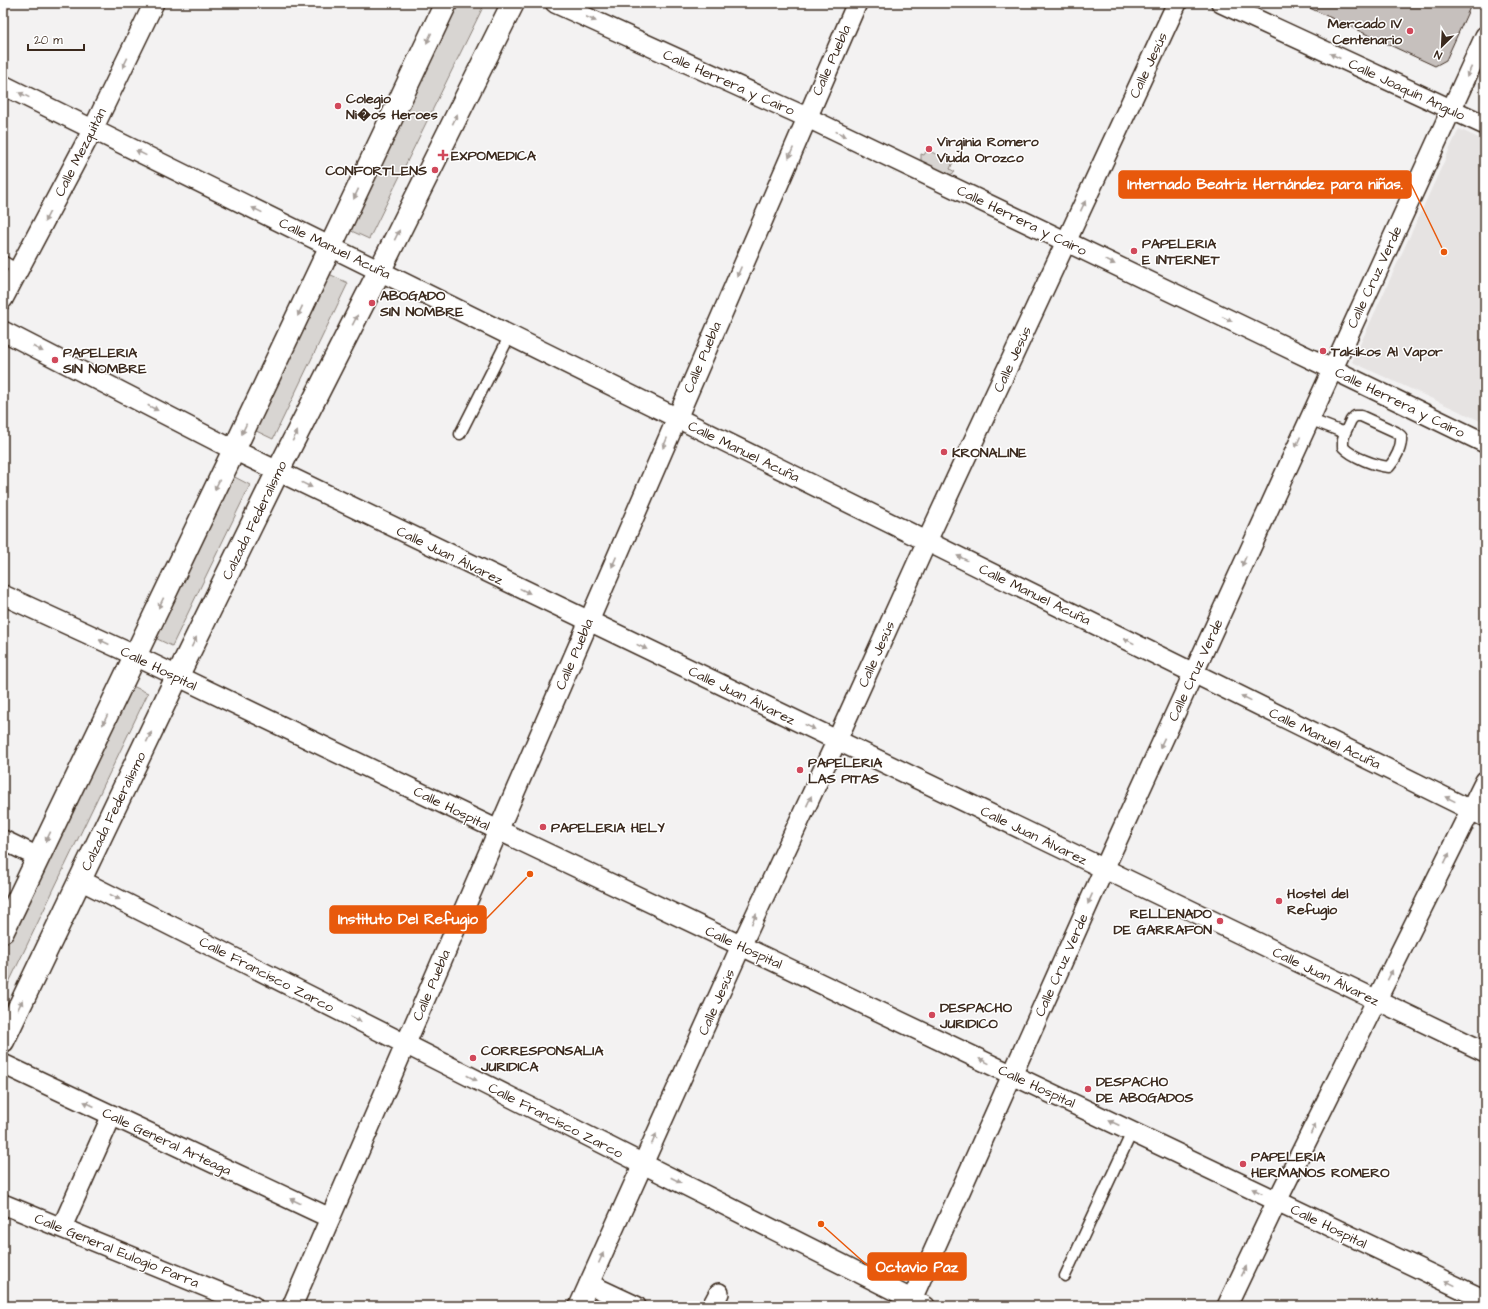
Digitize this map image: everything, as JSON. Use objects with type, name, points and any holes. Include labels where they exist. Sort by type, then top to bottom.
[{"type":"main road","points":[[3,930],[234,450],[446,3]]},
{"type":"main road","name":"Calzada Federalismo","points":[[3,1041],[177,677],[278,471],[513,3]]},
{"type":"street","name":"Calle Mezquitán","points":[[3,299],[11,266],[93,129],[154,3]]},
{"type":"street","name":"Calle Herrera y Cairo","points":[[555,3],[806,117],[1485,444]]},
{"type":"street","name":"Calle Puebla","points":[[292,1306],[856,3]]},
{"type":"street","name":"Calle Jesús","points":[[579,1306],[741,946],[1177,3]]},
{"type":"street","name":"Calle Joaquín Angulo","points":[[1221,3],[1485,125]]},
{"type":"street","name":"Calle Cruz Verde","points":[[915,1304],[1012,1074],[1104,869],[1485,36]]},
{"type":"street","name":"Calle Manuel Acuña","points":[[3,85],[1478,813]]},
{"type":"street","name":"Calle Juan Álvarez","points":[[3,331],[234,450],[1485,1052]]},
{"type":"street","name":"Calle Hospital","points":[[3,595],[1485,1300]]},
{"type":"street","points":[[1227,1306],[1277,1201],[1377,1000],[1478,813],[1485,781]]},
{"type":"street","points":[[3,840],[38,858]]},
{"type":"street","name":"Calle Francisco Zarco","points":[[80,880],[643,1164],[915,1304]]},
{"type":"street","name":"Calle General Arteaga","points":[[3,1064],[330,1218]]},
{"type":"street","points":[[62,1227],[112,1115]]},
{"type":"street","name":"Calle General Eulogio Parra","points":[[3,1204],[253,1306]]},
{"type":"street","points":[[589,1284],[636,1306]]},
{"type":"lane","points":[[460,434],[510,335]]},
{"type":"lane","points":[[1355,416],[1361,416],[1396,432],[1402,436],[1402,442],[1394,460],[1389,467],[1380,467],[1348,452],[1342,447],[1345,433],[1351,420],[1355,416]]},
{"type":"lane","points":[[1309,419],[1345,433]]},
{"type":"lane","points":[[1065,1276],[1132,1132]]},
{"type":"shaded area","points":[[457,3],[485,3],[369,239],[347,229]]},
{"type":"shaded area","points":[[1459,129],[1485,141],[1485,423],[1352,362]]},
{"type":"shaded area","points":[[927,150],[953,162],[950,169],[955,172],[948,176],[921,164],[921,154],[924,155]]},
{"type":"shaded area","points":[[327,273],[348,283],[273,439],[252,429]]},
{"type":"shaded area","points":[[229,474],[250,485],[172,646],[151,636]]},
{"type":"shaded area","points":[[128,684],[148,693],[3,995],[3,943]]},
{"type":"building","name":"Mercado IV Centenario","points":[[1299,3],[1472,3],[1446,60],[1435,66]]},
{"type":"place","name":"Mercado IV Centenario","points":[[1410,31]]},
{"type":"place","name":"Colegio Ni�os Heroes","points":[[338,106]]},
{"type":"place","name":"Virginia Romero Viuda Orozco","points":[[929,149]]},
{"type":"place","name":"EXPOMEDICA","points":[[443,155]]},
{"type":"place","name":"CONFORTLENS","points":[[435,170]]},
{"type":"place","name":"PAPELERIA E INTERNET","points":[[1134,251]]},
{"type":"place","name":"Internado Beatriz Hernández para niñas.","points":[[1444,252]]},
{"type":"place","name":"ABOGADO SIN NOMBRE","points":[[372,303]]},
{"type":"place","name":"Takikos Al Vapor","points":[[1323,351]]},
{"type":"place","name":"PAPELERIA SIN NOMBRE","points":[[55,360]]},
{"type":"place","name":"KRONALINE","points":[[944,452]]},
{"type":"place","name":"PAPELERIA LAS PITAS","points":[[800,770]]},
{"type":"place","name":"PAPELERIA HELY","points":[[543,827]]},
{"type":"place","name":"Instituto Del Refugio","points":[[530,874]]},
{"type":"place","name":"Hostel del Refugio","points":[[1279,901]]},
{"type":"place","name":"RELLENADO DE GARRAFON","points":[[1220,921]]},
{"type":"place","name":"DESPACHO JURIDICO","points":[[932,1015]]},
{"type":"place","name":"CORRESPONSALIA JURIDICA","points":[[473,1058]]},
{"type":"place","name":"DESPACHO DE ABOGADOS","points":[[1088,1089]]},
{"type":"place","name":"PAPELERIA HERMANOS ROMERO","points":[[1243,1164]]},
{"type":"place","name":"Octavio Paz","points":[[821,1224]]}]
